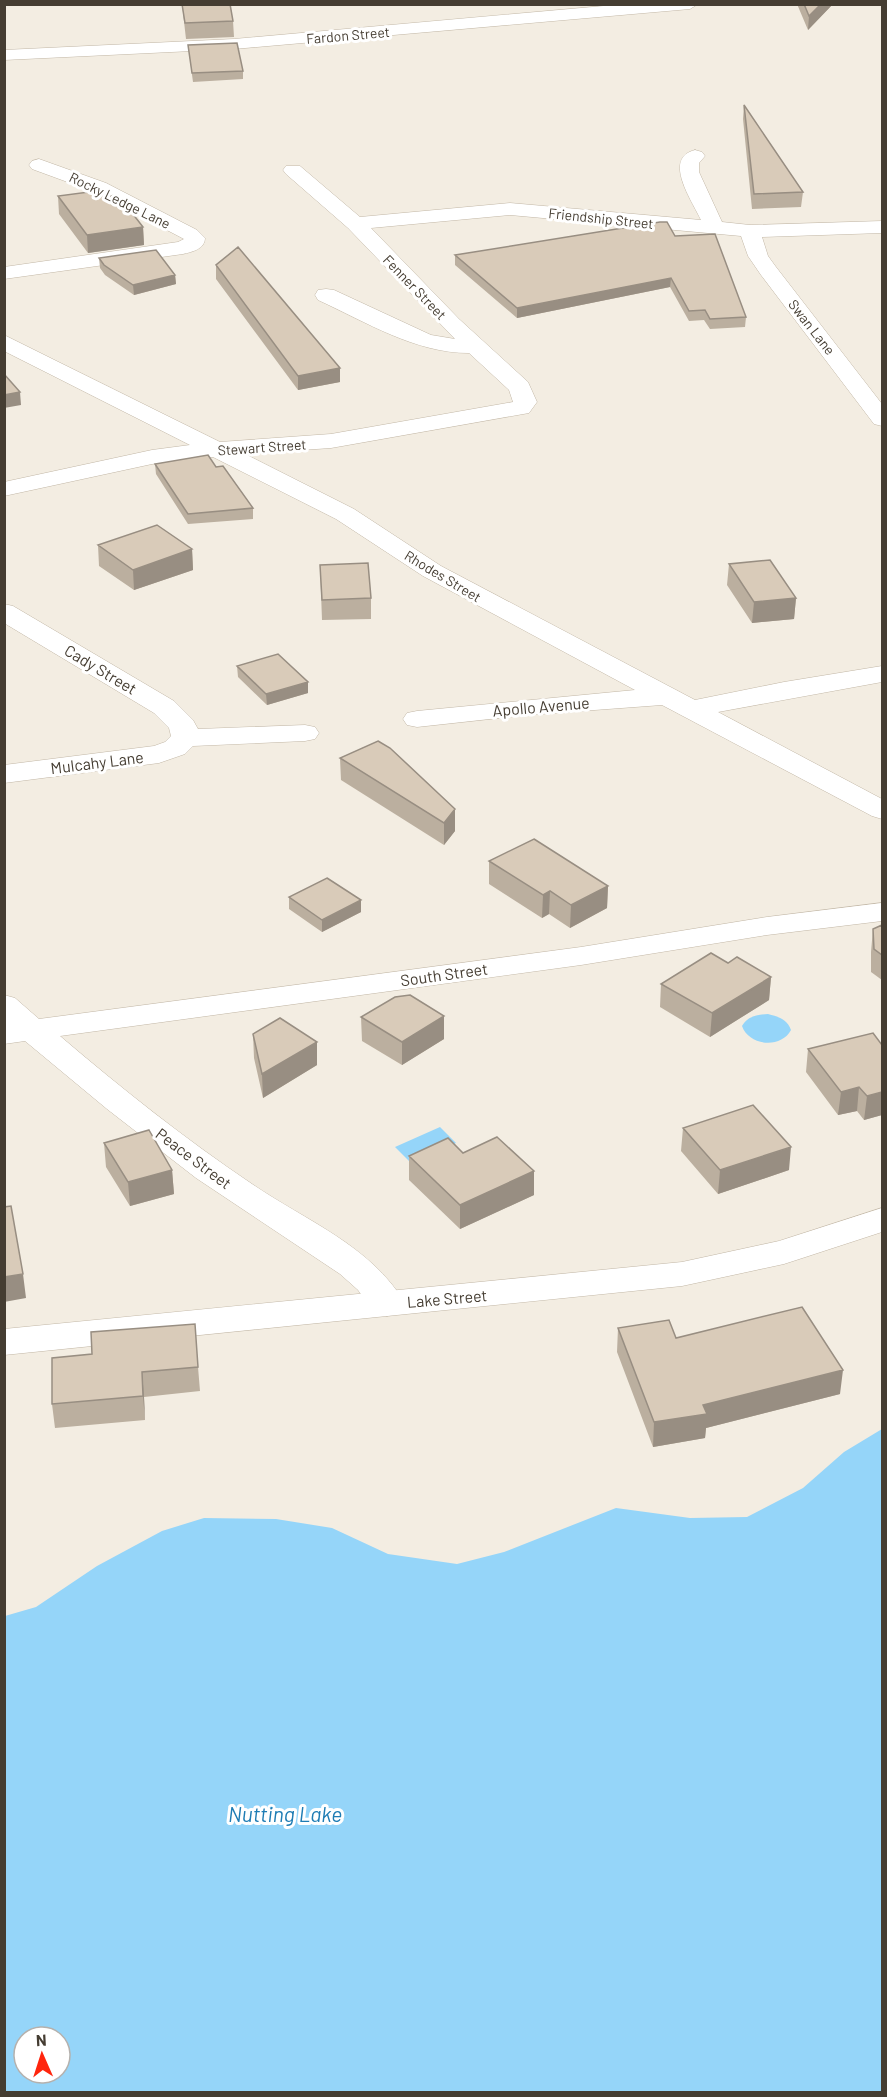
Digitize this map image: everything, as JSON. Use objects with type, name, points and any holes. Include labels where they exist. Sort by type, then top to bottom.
[{"type":"street","name":"Fardon Street","points":[[4,54],[129,51],[270,42],[690,4]]},
{"type":"street","points":[[695,156],[689,161],[689,172],[715,229]]},
{"type":"street","name":"Rocky Ledge Lane","points":[[4,273],[183,248],[195,242],[195,238],[190,234],[99,187],[39,165]]},
{"type":"street","name":"Fenner Street","points":[[293,170],[355,224],[474,346],[520,387],[525,402],[520,408]]},
{"type":"street","name":"Friendship Street","points":[[355,224],[510,209],[750,231],[882,227]]},
{"type":"street","name":"Swan Lane","points":[[750,231],[758,256],[768,271],[882,418]]},
{"type":"street","points":[[326,295],[424,340],[452,346],[474,346]]},
{"type":"street","name":"Rhodes Street","points":[[4,342],[345,514],[432,571],[466,590],[882,810]]},
{"type":"street","name":"Stewart Street","points":[[4,489],[118,463],[219,449],[331,441],[520,408]]},
{"type":"street","name":"Cady Street","points":[[4,612],[164,706],[183,726],[185,738]]},
{"type":"street","points":[[691,709],[882,674]]},
{"type":"street","name":"Apollo Avenue","points":[[417,719],[666,696]]},
{"type":"street","points":[[185,738],[305,733]]},
{"type":"street","name":"Mulcahy Lane","points":[[4,774],[159,754],[175,748],[185,738]]},
{"type":"street","name":"South Street","points":[[18,1032],[581,956],[778,925],[882,912]]},
{"type":"street","name":"Peace Street","points":[[4,1005],[18,1032],[241,1193],[345,1260],[369,1279],[387,1303]]},
{"type":"street","name":"Lake Street","points":[[4,1342],[682,1274],[784,1252],[882,1220]]},
{"type":"water","points":[[768,1014],[785,1021],[791,1030],[780,1040],[773,1042],[765,1043],[751,1038],[742,1026],[750,1018]]},
{"type":"water","points":[[440,1127],[456,1143],[411,1163],[395,1147]]},
{"type":"water","name":"Nutting Lake","points":[[882,1429],[882,2092],[5,2092],[5,1616],[36,1607],[97,1566],[162,1531],[204,1518],[276,1519],[332,1528],[388,1554],[457,1564],[504,1552],[616,1508],[690,1518],[747,1517],[803,1488],[844,1452]]},
{"type":"building","points":[[182,4],[230,4],[233,21],[185,23]]},
{"type":"building","points":[[804,4],[821,4],[809,16]]},
{"type":"building","points":[[237,43],[243,71],[192,73],[188,45]]},
{"type":"building","points":[[744,105],[803,192],[754,194]]},
{"type":"building","points":[[104,190],[109,196],[118,195],[143,227],[87,235],[58,196]]},
{"type":"building","points":[[667,222],[675,236],[715,234],[746,317],[710,319],[705,310],[689,311],[671,278],[517,308],[455,255]]},
{"type":"building","points":[[238,247],[340,368],[298,376],[216,265]]},
{"type":"building","points":[[156,250],[175,275],[133,285],[104,265],[99,258]]},
{"type":"building","points":[[4,374],[20,392],[4,395]]},
{"type":"building","points":[[208,455],[216,467],[223,466],[253,508],[188,514],[155,464]]},
{"type":"building","points":[[157,525],[192,549],[133,570],[98,545]]},
{"type":"building","points":[[770,560],[796,598],[754,602],[729,564]]},
{"type":"building","points":[[368,563],[371,598],[322,600],[320,565]]},
{"type":"building","points":[[278,654],[308,682],[266,694],[237,666]]},
{"type":"building","points":[[378,741],[390,748],[455,809],[444,823],[340,758]]},
{"type":"building","points":[[534,839],[608,886],[571,905],[550,891],[543,895],[489,861]]},
{"type":"building","points":[[327,878],[361,900],[322,920],[289,897]]},
{"type":"building","points":[[882,925],[882,955],[874,949],[873,929]]},
{"type":"building","points":[[711,953],[728,963],[737,957],[771,977],[712,1013],[661,984]]},
{"type":"building","points":[[410,995],[444,1016],[402,1042],[361,1017],[395,997]]},
{"type":"building","points":[[280,1018],[317,1042],[262,1074],[253,1034]]},
{"type":"building","points":[[873,1033],[882,1045],[882,1092],[867,1096],[859,1087],[841,1092],[808,1049]]},
{"type":"building","points":[[753,1105],[791,1147],[720,1170],[683,1128]]},
{"type":"building","points":[[149,1130],[172,1170],[128,1182],[104,1143]]},
{"type":"building","points":[[497,1137],[534,1171],[460,1205],[409,1156],[448,1138],[463,1153]]},
{"type":"building","points":[[11,1206],[23,1274],[4,1277],[4,1207]]},
{"type":"building","points":[[802,1307],[843,1370],[703,1405],[707,1414],[654,1422],[618,1328],[669,1320],[676,1338]]},
{"type":"building","points":[[195,1324],[198,1367],[142,1372],[143,1396],[52,1404],[52,1358],[92,1354],[91,1332]]}]
